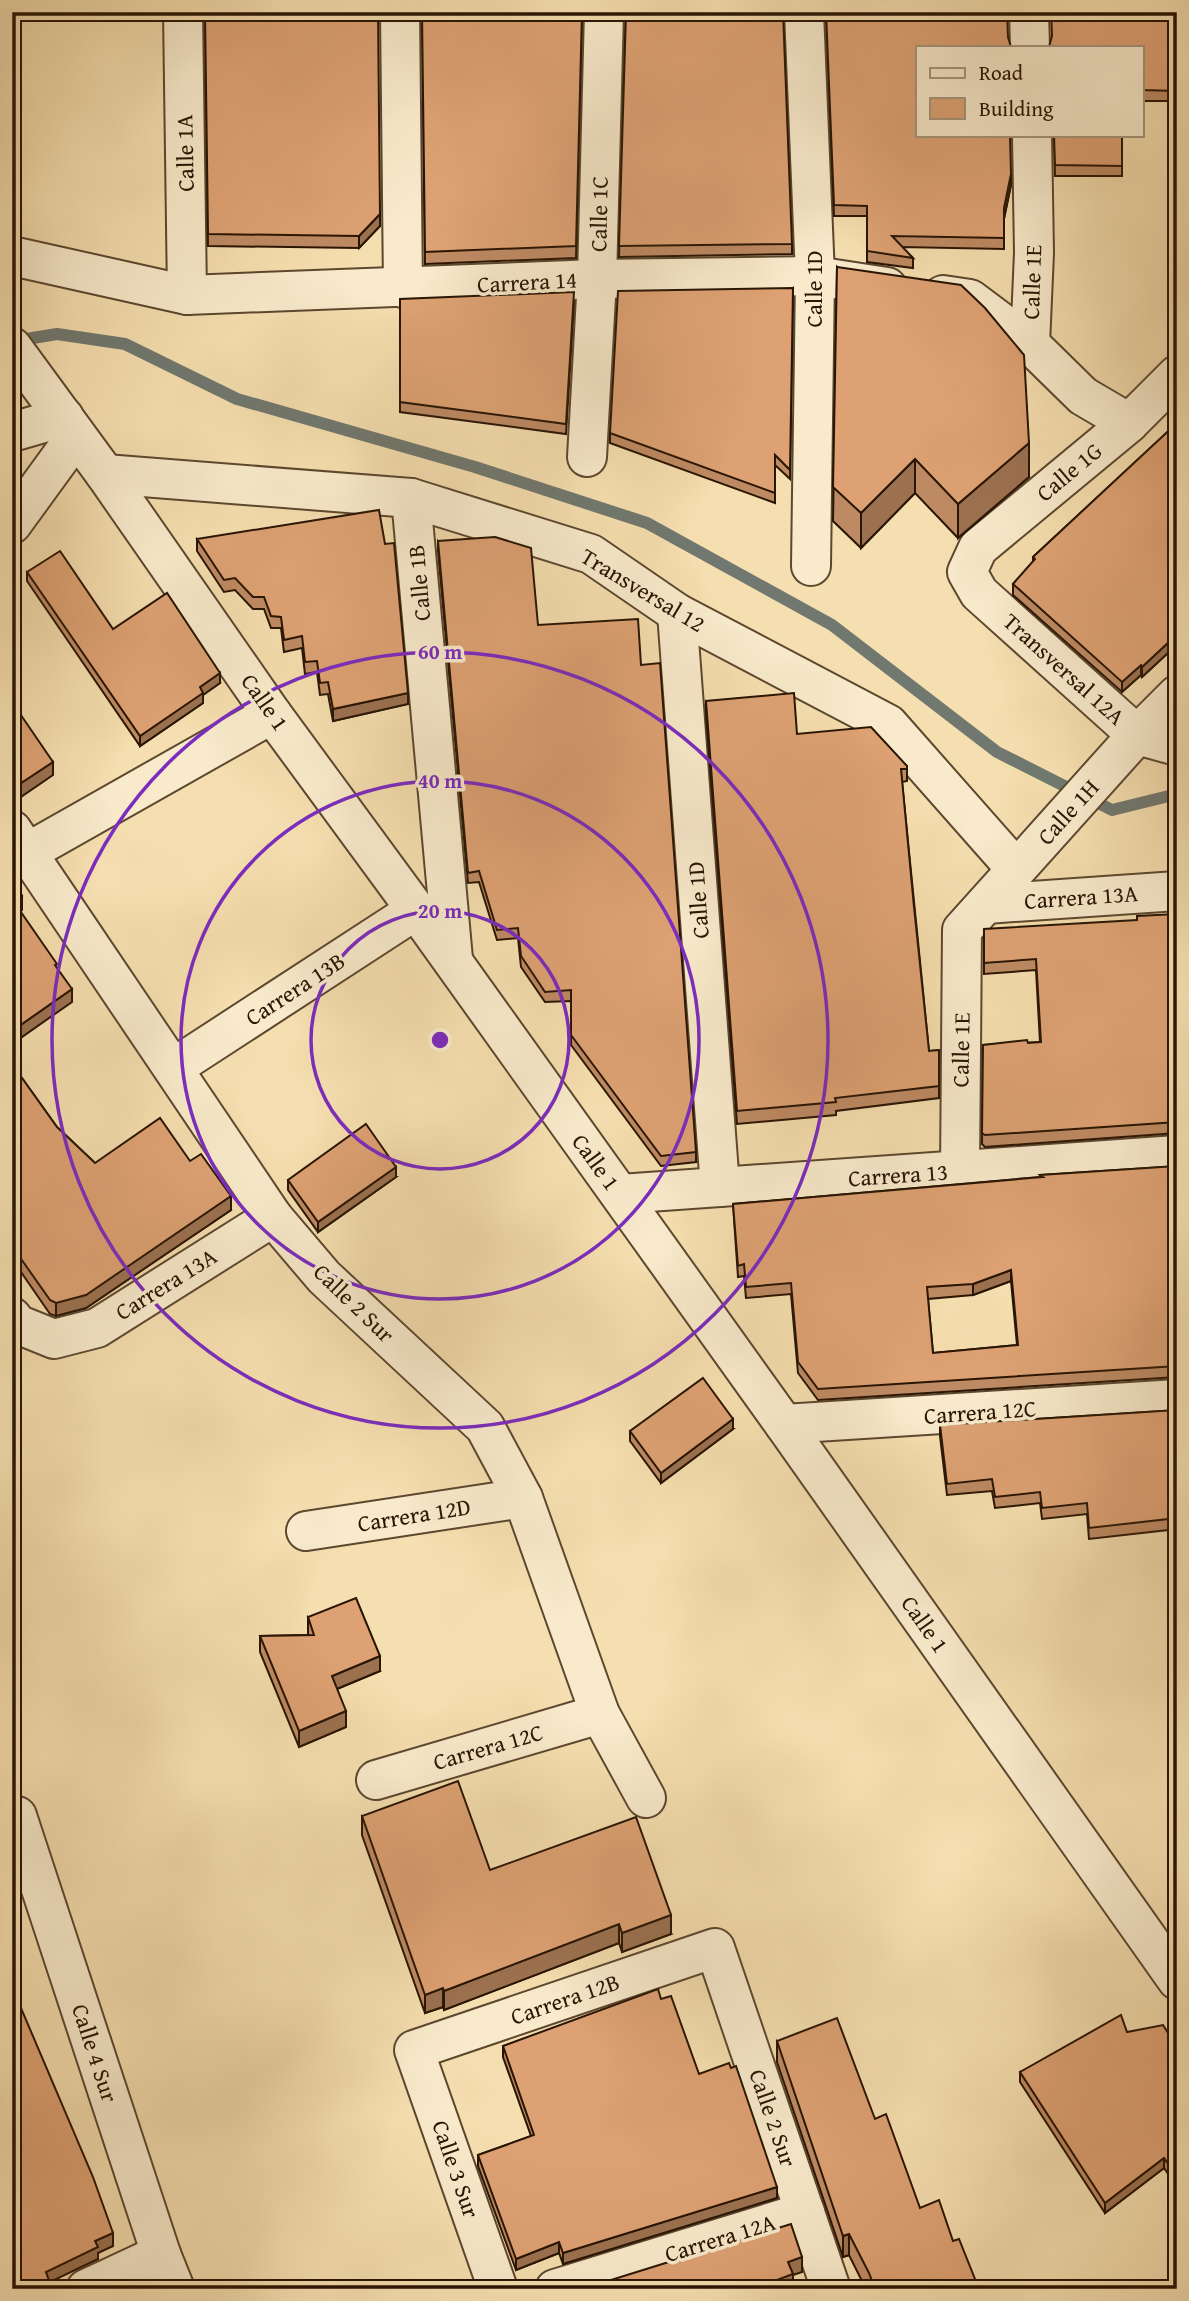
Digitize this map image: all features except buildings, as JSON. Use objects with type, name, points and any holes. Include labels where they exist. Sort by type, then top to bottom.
[{"type":"street","name":"Calle 1A","points":[[183,12],[187,295]]},
{"type":"street","points":[[400,12],[403,288]]},
{"type":"street","name":"Calle 1C","points":[[587,457],[597,279],[604,12]]},
{"type":"street","name":"Calle 1D","points":[[804,12],[816,276],[811,566]]},
{"type":"street","points":[[1029,12],[1030,46]]},
{"type":"street","name":"Calle 1E","points":[[1032,136],[1034,253],[1030,344],[1083,396],[1129,423]]},
{"type":"street","name":"Carrera 14","points":[[12,256],[187,295],[597,279],[816,276],[970,299],[1030,344]]},
{"type":"street","name":"Calle 1","points":[[12,347],[105,474],[272,714],[416,910],[784,1424],[1177,1980]]},
{"type":"street","name":"Calle 1G","points":[[967,572],[978,548],[1129,423],[1177,375]]},
{"type":"street","points":[[12,432],[70,427]]},
{"type":"street","points":[[12,524],[70,427]]},
{"type":"street","name":"Transversal 12","points":[[105,474],[411,498],[591,554],[677,613],[888,724],[1023,862]]},
{"type":"street","name":"Calle 1B","points":[[411,498],[453,962]]},
{"type":"street","name":"Transversal 12A","points":[[967,572],[979,593],[1130,742],[1177,746]]},
{"type":"street","name":"Calle 1D","points":[[677,613],[720,1187]]},
{"type":"street","name":"Calle 1H","points":[[974,917],[1130,742],[1177,695]]},
{"type":"street","points":[[17,837],[272,714]]},
{"type":"street","name":"Calle 2 Sur","points":[[17,837],[273,1217],[324,1277],[485,1427],[523,1498],[600,1714],[646,1798]]},
{"type":"street","name":"Carrera 13A","points":[[974,917],[1177,891]]},
{"type":"street","name":"Carrera 13B","points":[[173,1068],[416,910]]},
{"type":"street","name":"Calle 1E","points":[[960,1170],[974,917]]},
{"type":"street","name":"Carrera 13","points":[[620,1195],[1177,1155]]},
{"type":"street","name":"Carrera 13A","points":[[12,1317],[17,1324],[54,1339],[97,1328],[273,1217]]},
{"type":"street","name":"Carrera 12C","points":[[784,1424],[1177,1399]]},
{"type":"street","name":"Carrera 12D","points":[[306,1531],[523,1498]]},
{"type":"street","name":"Carrera 12C","points":[[376,1780],[600,1714]]},
{"type":"street","name":"Calle 4 Sur","points":[[17,1816],[161,2254],[175,2289]]},
{"type":"street","name":"Calle 2 Sur","points":[[715,1948],[831,2289]]},
{"type":"street","name":"Carrera 12B","points":[[414,2050],[715,1948]]},
{"type":"street","name":"Calle 3 Sur","points":[[414,2050],[498,2289]]},
{"type":"street","name":"Carrera 12A","points":[[555,2289],[805,2212]]},
{"type":"street","points":[[86,2289],[161,2254]]},
{"type":"waterway","points":[[14,341],[57,334],[125,344],[237,399],[475,467],[647,523],[832,625],[997,752],[1112,810],[1177,794]]}]
